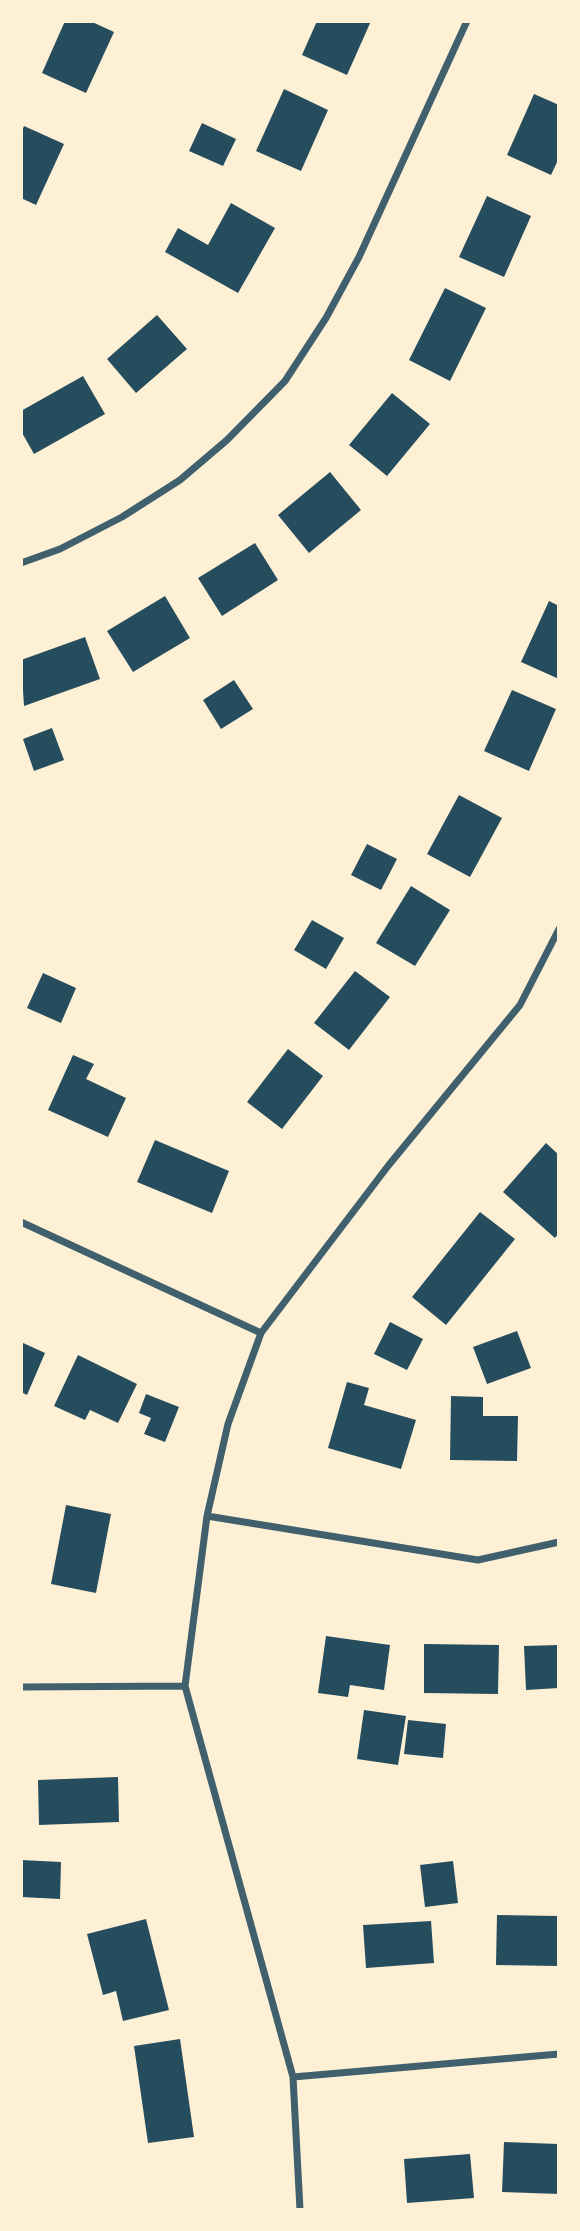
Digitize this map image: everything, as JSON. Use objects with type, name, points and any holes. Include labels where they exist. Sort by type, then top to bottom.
[{"type":"street","points":[[21,563],[60,549],[122,517],[180,480],[228,440],[285,381],[326,318],[359,257],[467,21]]},
{"type":"street","points":[[300,2210],[293,2077],[185,1686],[207,1516],[228,1424],[261,1333],[388,1166],[520,1005],[559,929]]},
{"type":"street","points":[[21,1222],[261,1333]]},
{"type":"street","points":[[207,1516],[478,1560],[559,1542]]},
{"type":"street","points":[[21,1687],[185,1686]]},
{"type":"street","points":[[293,2077],[559,2054]]},
{"type":"building","points":[[65,21],[90,21],[114,32],[86,93],[42,73]]},
{"type":"building","points":[[317,21],[371,21],[347,75],[302,55]]},
{"type":"building","points":[[284,89],[328,110],[301,171],[256,151]]},
{"type":"building","points":[[534,94],[559,105],[559,158],[551,175],[507,155]]},
{"type":"building","points":[[202,123],[236,139],[223,166],[189,151]]},
{"type":"building","points":[[24,126],[64,144],[36,205],[21,198],[21,133]]},
{"type":"building","points":[[487,196],[531,216],[504,277],[459,257]]},
{"type":"building","points":[[231,203],[275,228],[238,293],[165,252],[178,228],[208,245]]},
{"type":"building","points":[[445,288],[486,308],[450,381],[409,360]]},
{"type":"building","points":[[157,315],[187,349],[136,393],[107,359]]},
{"type":"building","points":[[83,376],[105,414],[34,454],[21,431],[21,411]]},
{"type":"building","points":[[392,393],[430,424],[387,476],[349,445]]},
{"type":"building","points":[[330,472],[361,510],[309,553],[278,515]]},
{"type":"building","points":[[255,543],[278,580],[222,616],[198,578]]},
{"type":"building","points":[[165,596],[190,638],[133,672],[107,631]]},
{"type":"building","points":[[549,601],[559,606],[559,679],[521,662]]},
{"type":"building","points":[[85,637],[100,679],[24,706],[21,660]]},
{"type":"building","points":[[234,680],[253,709],[221,729],[203,700]]},
{"type":"building","points":[[512,690],[556,709],[529,771],[484,751]]},
{"type":"building","points":[[52,728],[64,760],[34,771],[23,739]]},
{"type":"building","points":[[459,795],[502,818],[470,877],[427,854]]},
{"type":"building","points":[[367,844],[397,859],[381,890],[351,875]]},
{"type":"building","points":[[411,886],[450,910],[415,966],[376,943]]},
{"type":"building","points":[[312,920],[344,938],[326,969],[294,950]]},
{"type":"building","points":[[355,971],[390,997],[349,1050],[314,1023]]},
{"type":"building","points":[[43,973],[76,988],[61,1023],[27,1008]]},
{"type":"building","points":[[288,1049],[323,1076],[282,1129],[247,1102]]},
{"type":"building","points":[[73,1055],[94,1064],[86,1079],[126,1098],[108,1137],[48,1110]]},
{"type":"building","points":[[155,1140],[229,1171],[212,1213],[137,1182]]},
{"type":"building","points":[[546,1143],[559,1155],[559,1233],[555,1238],[503,1192]]},
{"type":"building","points":[[480,1212],[515,1239],[446,1325],[412,1297]]},
{"type":"building","points":[[390,1322],[423,1339],[407,1370],[374,1354]]},
{"type":"building","points":[[517,1331],[531,1368],[487,1384],[473,1347]]},
{"type":"building","points":[[21,1342],[45,1353],[27,1395],[21,1392]]},
{"type":"building","points":[[78,1355],[137,1384],[118,1423],[90,1410],[85,1420],[54,1406]]},
{"type":"building","points":[[347,1382],[369,1388],[364,1405],[416,1420],[401,1469],[328,1448]]},
{"type":"building","points":[[146,1394],[179,1407],[165,1442],[144,1434],[151,1418],[139,1413]]},
{"type":"building","points":[[451,1396],[483,1397],[483,1416],[518,1416],[517,1461],[450,1460]]},
{"type":"building","points":[[66,1505],[111,1514],[96,1593],[51,1584]]},
{"type":"building","points":[[326,1636],[390,1645],[384,1690],[350,1685],[348,1697],[318,1693]]},
{"type":"building","points":[[424,1644],[499,1645],[498,1694],[424,1693]]},
{"type":"building","points":[[559,1645],[559,1688],[526,1690],[524,1646]]},
{"type":"building","points":[[364,1710],[406,1716],[398,1765],[357,1759]]},
{"type":"building","points":[[408,1720],[446,1724],[443,1758],[404,1754]]},
{"type":"building","points":[[118,1777],[119,1822],[39,1825],[38,1780]]},
{"type":"building","points":[[21,1860],[61,1862],[60,1899],[21,1897]]},
{"type":"building","points":[[453,1861],[458,1903],[425,1907],[420,1865]]},
{"type":"building","points":[[497,1915],[559,1916],[559,1966],[496,1965]]},
{"type":"building","points":[[146,1919],[169,2010],[123,2021],[116,1991],[103,1995],[87,1934]]},
{"type":"building","points":[[431,1921],[434,1963],[366,1968],[363,1925]]},
{"type":"building","points":[[180,2039],[194,2137],[148,2143],[134,2046]]},
{"type":"building","points":[[504,2142],[559,2144],[559,2194],[502,2192]]},
{"type":"building","points":[[470,2154],[474,2198],[407,2203],[404,2159]]}]
